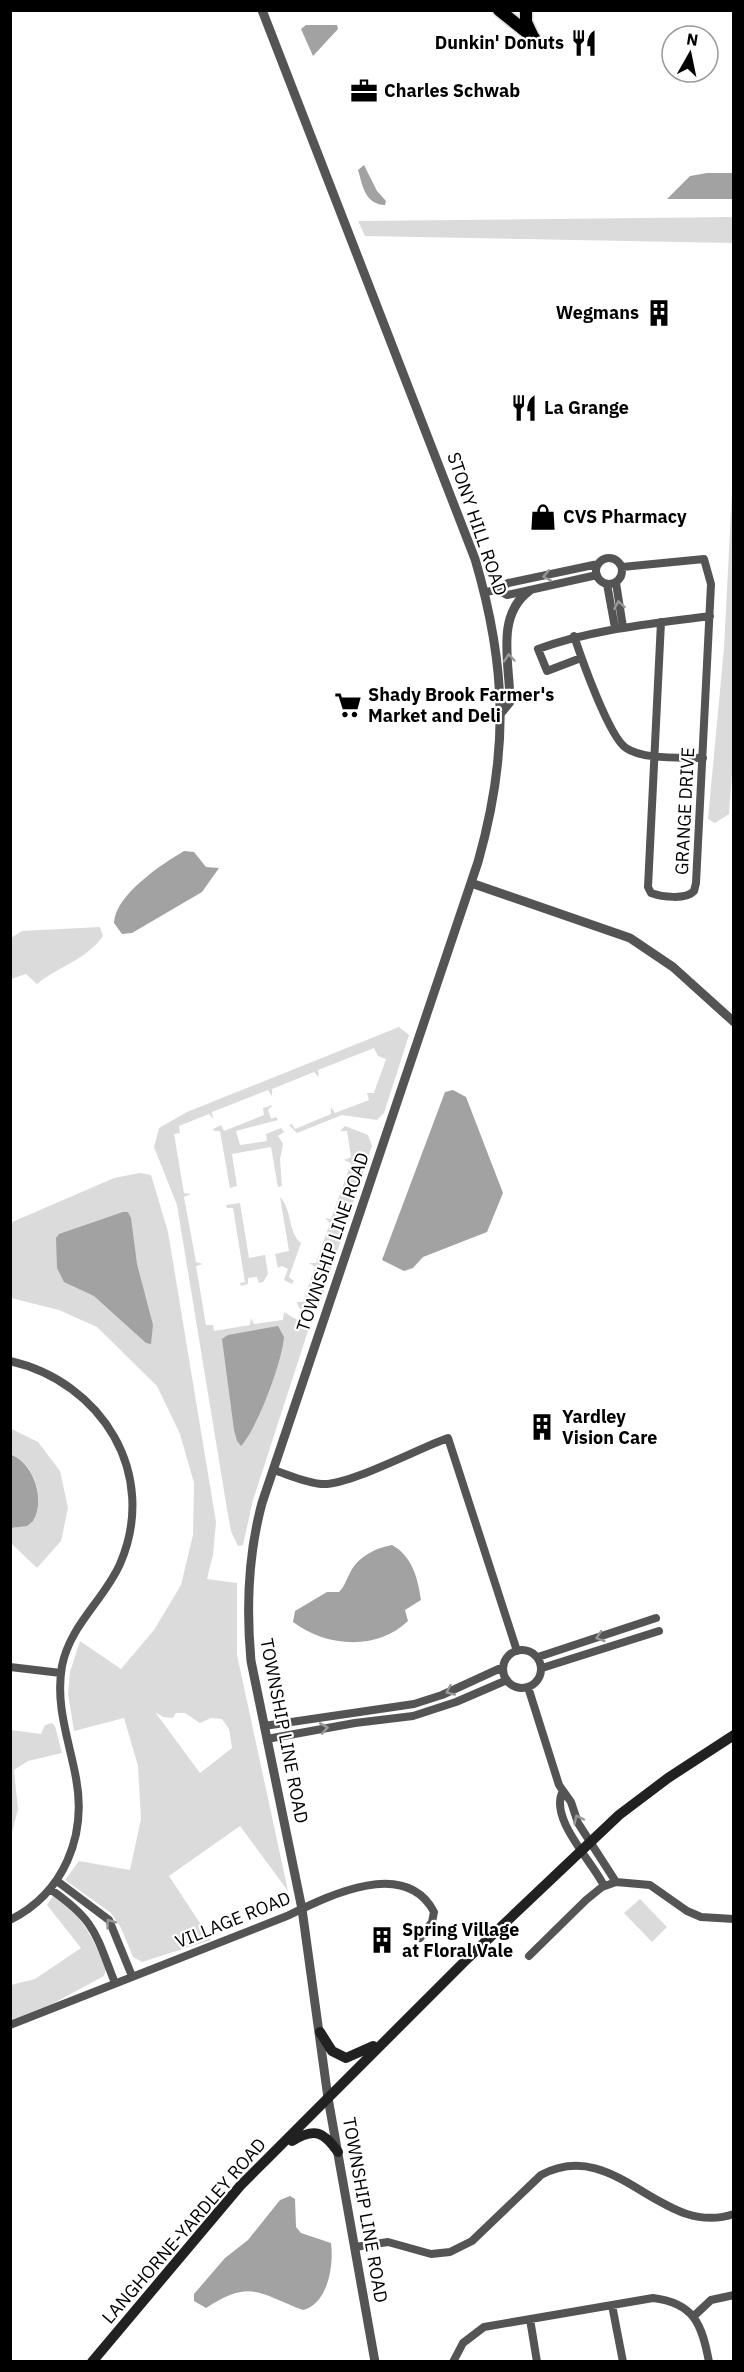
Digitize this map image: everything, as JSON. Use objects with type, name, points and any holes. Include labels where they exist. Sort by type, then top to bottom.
[{"type":"highway","points":[[498,10],[534,38],[526,22],[526,10]]},
{"type":"main road","points":[[320,2032],[332,2051],[346,2058],[360,2054],[386,2039],[591,1840],[668,1778],[734,1735]]},
{"type":"main road","name":"LANGHORNE-YARDLEY ROAD","points":[[92,2361],[226,2203],[386,2039]]},
{"type":"main road","points":[[277,2150],[302,2135],[315,2133],[327,2137],[338,2152]]},
{"type":"street","name":"STONY HILL ROAD","points":[[262,10],[371,286],[475,559],[485,592],[498,653],[501,713],[495,792],[486,835],[471,883]]},
{"type":"street","points":[[485,592],[498,590],[508,583],[598,564],[605,558],[614,558],[622,567],[621,576],[611,583]]},
{"type":"street","name":"GRANGE DRIVE","points":[[622,567],[704,559],[711,584],[694,891],[687,896],[658,895],[651,893],[648,887],[661,622]]},
{"type":"street","points":[[597,575],[598,564]]},
{"type":"street","points":[[498,590],[507,595],[597,575],[611,583]]},
{"type":"street","points":[[611,583],[619,628]]},
{"type":"street","points":[[501,713],[510,702],[507,635],[512,610],[520,598],[529,591]]},
{"type":"street","points":[[581,658],[547,671],[538,649],[574,636],[710,616]]},
{"type":"street","points":[[574,636],[613,732],[625,748],[655,757],[703,758]]},
{"type":"street","points":[[471,883],[630,938],[657,954],[734,1022]]},
{"type":"street","name":"TOWNSHIP LINE ROAD","points":[[375,2361],[328,2098],[302,1909],[251,1660],[248,1598],[257,1526],[274,1470],[471,883]]},
{"type":"street","points":[[10,1361],[30,1366],[53,1376],[75,1390],[90,1404],[115,1438],[124,1457],[131,1487],[132,1520],[124,1554],[114,1576],[70,1641],[61,1673],[60,1705],[76,1778],[80,1812],[71,1855],[50,1889],[10,1920]]},
{"type":"street","points":[[274,1470],[307,1482],[326,1484],[357,1475],[448,1438],[516,1651]]},
{"type":"street","points":[[538,1658],[656,1618]]},
{"type":"street","points":[[542,1668],[659,1631]]},
{"type":"street","points":[[516,1651],[529,1651],[538,1658],[542,1668],[537,1681],[528,1687],[516,1687],[507,1680],[503,1667],[507,1658],[516,1651]]},
{"type":"street","points":[[10,1667],[61,1673]]},
{"type":"street","points":[[264,1726],[414,1704],[442,1695],[503,1667]]},
{"type":"street","points":[[267,1739],[355,1723],[413,1716],[450,1705],[507,1680]]},
{"type":"street","points":[[528,1687],[563,1791],[571,1802],[578,1823],[616,1882]]},
{"type":"street","points":[[563,1791],[560,1806],[567,1828],[580,1850],[593,1865],[604,1886]]},
{"type":"street","points":[[57,1881],[109,1920],[132,1976]]},
{"type":"street","points":[[530,1956],[604,1886],[616,1882],[650,1884],[687,1911],[701,1917],[734,1919]]},
{"type":"street","name":"VILLAGE ROAD","points":[[10,2025],[363,1887],[383,1883],[400,1886],[423,1895],[434,1912],[432,1922],[420,1938]]},
{"type":"street","points":[[50,1889],[75,1907],[89,1921],[114,1983]]},
{"type":"street","points":[[355,2247],[388,2242],[431,2254],[450,2252],[472,2241],[540,2175],[552,2169],[577,2165],[598,2168],[684,2214],[707,2219],[734,2214]]},
{"type":"street","points":[[694,2316],[711,2300],[734,2295]]},
{"type":"street","points":[[453,2361],[463,2343],[477,2330],[653,2298],[680,2305],[694,2316],[703,2334],[708,2361]]},
{"type":"street","points":[[612,2305],[623,2361]]},
{"type":"street","points":[[530,2319],[537,2361]]},
{"type":"shaded area","points":[[306,25],[337,25],[338,29],[313,56],[301,29]]},
{"type":"shaded area","points":[[364,165],[377,191],[386,201],[385,205],[373,202],[366,194],[358,170]]},
{"type":"shaded area","points":[[707,173],[733,173],[733,199],[667,199],[690,176]]},
{"type":"shaded area","points":[[733,217],[733,243],[365,236],[358,221]]},
{"type":"shaded area","points":[[733,472],[734,746],[729,814],[715,823],[708,819],[724,648]]},
{"type":"shaded area","points":[[184,851],[194,852],[206,867],[219,868],[202,892],[132,933],[122,934],[114,923],[116,912],[122,902],[141,881]]},
{"type":"shaded area","points":[[100,927],[103,936],[89,951],[37,984],[26,974],[11,979],[11,938],[22,931]]},
{"type":"shaded area","points":[[399,1027],[409,1035],[384,1113],[377,1120],[342,1115],[297,1133],[289,1125],[292,1124],[295,1129],[331,1114],[331,1107],[335,1113],[369,1100],[367,1093],[374,1093],[386,1059],[378,1056],[374,1048],[318,1070],[319,1077],[314,1072],[272,1089],[272,1096],[268,1090],[212,1112],[213,1119],[209,1114],[179,1126],[180,1133],[174,1134],[184,1193],[191,1194],[184,1197],[196,1262],[203,1264],[196,1266],[206,1325],[213,1325],[214,1331],[250,1325],[251,1318],[254,1324],[283,1320],[284,1312],[304,1324],[308,1331],[253,1500],[243,1545],[238,1546],[231,1531],[227,1509],[177,1205],[154,1147],[159,1128],[187,1112]]},
{"type":"shaded area","points":[[453,1090],[466,1097],[503,1193],[487,1232],[423,1257],[413,1268],[404,1271],[382,1260],[445,1092]]},
{"type":"shaded area","points":[[273,1105],[268,1110],[271,1119],[276,1117],[278,1120],[236,1131],[240,1145],[267,1141],[266,1134],[281,1128],[284,1132],[278,1136],[283,1144],[280,1159],[282,1186],[278,1187],[271,1147],[232,1154],[237,1186],[230,1188],[220,1131],[213,1129],[221,1125],[224,1131],[264,1115],[263,1108]]},
{"type":"shaded area","points":[[345,1126],[368,1135],[372,1146],[320,1303],[313,1310],[305,1310],[299,1308],[297,1302],[303,1302],[315,1267],[309,1263],[316,1263],[330,1223],[325,1218],[331,1219],[351,1163],[344,1160],[351,1157],[347,1131],[340,1131]]},
{"type":"shaded area","points":[[140,1173],[151,1175],[168,1232],[216,1522],[213,1555],[207,1579],[237,1583],[237,1655],[288,1891],[240,1826],[169,1876],[211,1940],[142,1962],[133,1957],[121,1928],[111,1913],[65,1880],[79,1861],[130,1870],[141,1819],[138,1766],[124,1718],[74,1731],[68,1694],[70,1672],[80,1641],[121,1669],[154,1630],[181,1585],[193,1535],[194,1483],[180,1434],[157,1386],[97,1327],[59,1310],[11,1298],[10,1223],[114,1178]],"holes":[[[155,1712],[163,1717],[173,1718],[176,1713],[185,1713],[200,1723],[211,1718],[222,1719],[229,1729],[232,1748],[200,1773]]]},
{"type":"shaded area","points":[[280,1197],[287,1208],[294,1233],[301,1243],[289,1277],[294,1281],[292,1284],[284,1280],[288,1269],[282,1266],[278,1268],[275,1254],[289,1251]]},
{"type":"shaded area","points":[[240,1203],[249,1258],[265,1255],[268,1274],[263,1282],[259,1283],[257,1277],[248,1278],[248,1284],[241,1286],[240,1283],[245,1282],[233,1208],[227,1208],[226,1205]]},
{"type":"shaded area","points":[[128,1212],[131,1218],[137,1264],[153,1325],[151,1344],[146,1343],[94,1296],[64,1282],[57,1268],[56,1238],[59,1234]]},
{"type":"shaded area","points":[[278,1326],[284,1337],[279,1362],[262,1410],[241,1446],[234,1430],[222,1339],[228,1335]]},
{"type":"shaded area","points":[[10,1428],[38,1442],[60,1471],[68,1508],[61,1541],[37,1568],[11,1543],[11,1528],[25,1525],[33,1517],[38,1507],[38,1495],[36,1482],[30,1470],[11,1454]]},
{"type":"shaded area","points":[[10,1454],[26,1465],[38,1493],[37,1512],[33,1521],[27,1526],[11,1528]]},
{"type":"shaded area","points":[[392,1545],[405,1555],[413,1568],[421,1600],[405,1610],[408,1621],[396,1631],[367,1641],[336,1641],[321,1637],[293,1622],[295,1611],[327,1592],[339,1592],[352,1569],[361,1559],[373,1551]]},
{"type":"shaded area","points":[[52,1723],[55,1726],[62,1753],[28,1761],[14,1770],[18,1809],[11,1836],[11,1730],[41,1734],[45,1725]]},
{"type":"shaded area","points":[[53,1896],[73,1912],[86,1928],[106,1969],[104,1976],[52,2004],[11,2020],[11,1985],[35,1979],[81,1948],[47,1905]]},
{"type":"shaded area","points":[[640,1899],[667,1927],[652,1942],[624,1913]]},
{"type":"shaded area","points":[[290,2196],[295,2199],[296,2227],[301,2233],[331,2243],[328,2282],[318,2300],[303,2310],[264,2294],[245,2291],[221,2299],[206,2308],[194,2301],[194,2294],[225,2258],[248,2240],[280,2200]]},
{"type":"place","name":"Dunkin' Donuts","points":[[584,43]]},
{"type":"place","name":"Charles Schwab","points":[[364,91]]},
{"type":"place","name":"Wegmans","points":[[659,313]]},
{"type":"place","name":"La Grange","points":[[524,408]]},
{"type":"place","name":"CVS Pharmacy","points":[[543,517]]},
{"type":"place","name":"Shady Brook Farmer's Market and Deli","points":[[348,705]]},
{"type":"place","name":"Yardley Vision Care","points":[[542,1427]]},
{"type":"place","name":"Spring Village at Floral Vale","points":[[382,1940]]}]
